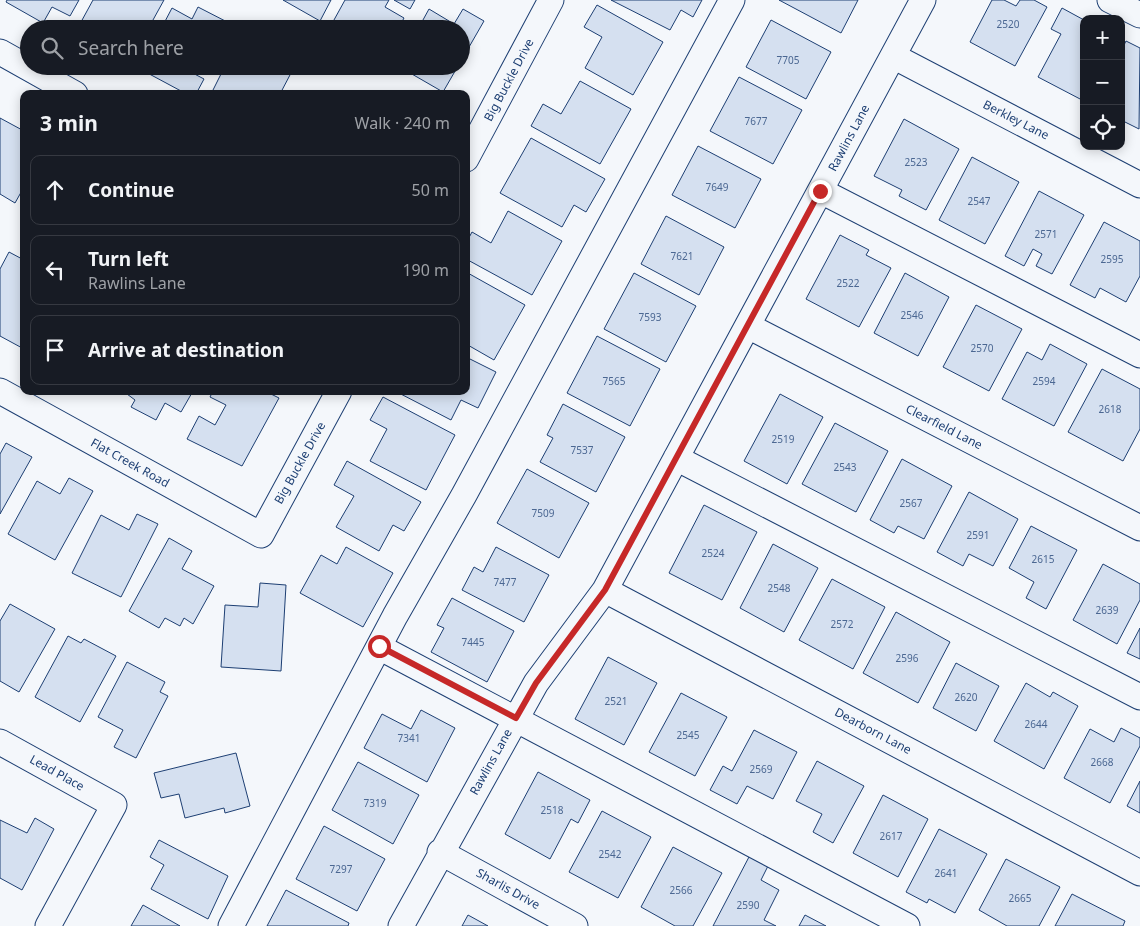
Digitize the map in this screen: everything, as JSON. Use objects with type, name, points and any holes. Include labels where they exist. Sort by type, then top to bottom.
[{"type":"street","name":"Big Buckle Drive","points":[[470,152],[551,0]]},
{"type":"street","points":[[231,926],[379,646],[464,495],[732,0]]},
{"type":"street","name":"Rawlins Lane","points":[[401,926],[440,852],[536,683],[605,590],[923,0]]},
{"type":"street","points":[[1110,0],[1140,15]]},
{"type":"street","points":[[0,52],[20,63]]},
{"type":"street","name":"Berkley Lane","points":[[893,56],[1140,184]]},
{"type":"street","points":[[42,75],[69,90]]},
{"type":"street","points":[[820,191],[1140,355]]},
{"type":"street","name":"Clearfield Lane","points":[[748,326],[1140,528]]},
{"type":"street","name":"Flat Creek Road","points":[[0,391],[261,535]]},
{"type":"street","name":"Big Buckle Drive","points":[[261,535],[337,395]]},
{"type":"street","points":[[676,458],[1140,697]]},
{"type":"street","name":"Dearborn Lane","points":[[605,590],[1140,873]]},
{"type":"street","points":[[379,646],[907,926]]},
{"type":"street","name":"Lead Place","points":[[0,742],[114,805],[48,926]]},
{"type":"street","name":"Sharlis Drive","points":[[440,852],[575,926]]},
{"type":"building","points":[[7,0],[79,0],[70,16],[52,7],[45,20],[38,20],[6,2]]},
{"type":"building","points":[[93,0],[164,0],[153,20],[82,20]]},
{"type":"building","points":[[283,0],[331,0],[321,20]]},
{"type":"building","points":[[345,0],[389,0],[385,7],[404,18],[403,20],[334,20]]},
{"type":"building","points":[[394,0],[415,0],[410,9]]},
{"type":"building","points":[[611,0],[702,0],[693,17],[681,10],[670,30]]},
{"type":"building","points":[[779,0],[858,0],[841,33]]},
{"type":"building","points":[[992,0],[1004,0],[1016,6],[1020,0],[1034,0],[1047,7],[1015,66],[970,42]]},
{"type":"building","points":[[597,5],[663,42],[633,95],[585,68],[602,37],[584,27]]},
{"type":"building","points":[[198,7],[223,20],[166,20],[172,8],[192,19]]},
{"type":"building","points":[[1062,8],[1080,18],[1080,99],[1038,77],[1061,34],[1051,29]]},
{"type":"building","points":[[429,9],[447,20],[423,20]]},
{"type":"building","points":[[463,9],[484,21],[470,45],[470,20],[456,20]]},
{"type":"building","points":[[771,20],[831,52],[806,99],[746,67]]},
{"type":"building","points":[[1126,41],[1140,48],[1139,129],[1125,122]]},
{"type":"building","points":[[151,75],[196,75],[204,79],[198,90],[179,90]]},
{"type":"building","points":[[220,75],[290,75],[282,90],[213,90]]},
{"type":"building","points":[[414,75],[453,75],[444,90],[440,90]]},
{"type":"building","points":[[739,77],[802,110],[773,164],[710,131]]},
{"type":"building","points":[[580,81],[631,109],[600,164],[531,126],[543,104],[561,114]]},
{"type":"building","points":[[0,118],[20,129],[20,194],[15,203],[0,194]]},
{"type":"building","points":[[904,119],[959,149],[926,210],[899,196],[902,190],[874,176]]},
{"type":"building","points":[[531,138],[605,179],[586,212],[574,205],[562,227],[500,193]]},
{"type":"building","points":[[698,146],[761,179],[735,228],[672,195]]},
{"type":"building","points":[[972,157],[1019,182],[985,244],[939,220]]},
{"type":"building","points":[[1039,191],[1084,215],[1052,274],[1036,266],[1042,254],[1033,249],[1024,266],[1005,256]]},
{"type":"building","points":[[508,211],[562,241],[532,295],[470,261],[470,236],[472,232],[491,243]]},
{"type":"building","points":[[666,216],[724,247],[699,295],[641,264]]},
{"type":"building","points":[[1104,222],[1140,241],[1140,276],[1126,302],[1100,288],[1095,298],[1070,285]]},
{"type":"building","points":[[840,235],[869,250],[866,255],[891,268],[859,327],[806,299]]},
{"type":"building","points":[[9,252],[20,258],[20,347],[0,336],[0,269]]},
{"type":"building","points":[[634,273],[696,306],[666,362],[604,329]]},
{"type":"building","points":[[905,273],[949,297],[918,356],[874,333]]},
{"type":"building","points":[[470,274],[525,305],[494,360],[470,346]]},
{"type":"building","points":[[976,305],[1022,329],[989,391],[943,367]]},
{"type":"building","points":[[597,336],[660,369],[630,426],[567,393]]},
{"type":"building","points":[[1050,344],[1087,364],[1054,426],[1002,399],[1027,352],[1042,360]]},
{"type":"building","points":[[470,359],[496,372],[478,408],[461,400],[451,420],[403,395],[470,395]]},
{"type":"building","points":[[1102,369],[1140,389],[1140,429],[1123,461],[1068,432]]},
{"type":"building","points":[[780,394],[823,417],[787,484],[744,461]]},
{"type":"building","points":[[128,395],[191,395],[181,412],[165,403],[156,420],[131,407],[135,400]]},
{"type":"building","points":[[211,395],[273,395],[279,398],[242,466],[187,439],[199,416],[215,425],[226,405],[210,397]]},
{"type":"building","points":[[383,397],[455,435],[426,490],[370,461],[387,429],[370,420]]},
{"type":"building","points":[[563,404],[625,437],[596,492],[540,462],[553,438],[547,435]]},
{"type":"building","points":[[835,423],[888,451],[856,512],[802,484]]},
{"type":"building","points":[[6,443],[32,457],[0,514],[0,454]]},
{"type":"building","points":[[902,459],[952,486],[924,539],[898,526],[894,533],[870,520]]},
{"type":"building","points":[[347,461],[421,502],[404,531],[393,525],[379,551],[336,527],[354,496],[334,485]]},
{"type":"building","points":[[527,469],[589,503],[559,558],[497,523]]},
{"type":"building","points":[[69,478],[93,491],[55,560],[8,534],[37,481],[60,494]]},
{"type":"building","points":[[969,492],[1018,519],[993,566],[969,554],[963,566],[937,552]]},
{"type":"building","points":[[704,505],[757,532],[722,600],[669,573]]},
{"type":"building","points":[[137,514],[158,524],[121,597],[72,573],[101,515],[129,530]]},
{"type":"building","points":[[1031,526],[1077,550],[1046,609],[1026,598],[1034,582],[1009,568]]},
{"type":"building","points":[[169,538],[192,551],[182,569],[214,586],[193,624],[184,618],[180,626],[165,618],[159,628],[129,611]]},
{"type":"building","points":[[773,544],[818,568],[784,632],[740,608]]},
{"type":"building","points":[[346,547],[393,573],[363,627],[300,593],[321,555],[337,564]]},
{"type":"building","points":[[496,547],[549,575],[524,622],[462,590],[474,567],[483,572]]},
{"type":"building","points":[[1103,564],[1140,584],[1140,600],[1117,644],[1073,620]]},
{"type":"building","points":[[832,579],[885,607],[853,669],[799,640]]},
{"type":"building","points":[[260,583],[286,585],[281,671],[221,667],[225,605],[258,607]]},
{"type":"building","points":[[452,598],[514,631],[487,682],[431,652],[444,628],[437,625]]},
{"type":"building","points":[[10,604],[55,629],[19,692],[0,681],[0,621]]},
{"type":"building","points":[[896,612],[950,642],[918,703],[863,673]]},
{"type":"building","points":[[1140,628],[1140,659],[1127,653]]},
{"type":"building","points":[[68,636],[81,643],[84,639],[116,656],[80,722],[35,697]]},
{"type":"building","points":[[608,657],[657,683],[624,745],[575,719]]},
{"type":"building","points":[[127,662],[165,682],[160,692],[168,696],[136,758],[114,747],[123,730],[98,717]]},
{"type":"building","points":[[956,663],[999,686],[976,731],[933,708]]},
{"type":"building","points":[[1026,683],[1050,697],[1053,692],[1078,706],[1044,769],[994,741]]},
{"type":"building","points":[[681,693],[727,717],[695,776],[649,752]]},
{"type":"building","points":[[421,710],[455,728],[427,782],[364,748],[382,714],[411,729]]},
{"type":"building","points":[[1121,728],[1140,738],[1140,746],[1110,803],[1064,778],[1090,729],[1114,742]]},
{"type":"building","points":[[754,730],[797,752],[773,799],[747,786],[737,804],[710,790],[723,766],[732,771]]},
{"type":"building","points":[[236,753],[250,806],[225,813],[224,808],[185,818],[179,794],[161,798],[154,773]]},
{"type":"building","points":[[817,761],[864,786],[833,843],[813,832],[822,814],[796,801]]},
{"type":"building","points":[[358,762],[419,795],[393,844],[332,810]]},
{"type":"building","points":[[538,772],[590,800],[578,823],[571,819],[550,859],[505,834]]},
{"type":"building","points":[[1140,781],[1140,813],[1127,806]]},
{"type":"building","points":[[883,795],[928,819],[898,877],[853,853]]},
{"type":"building","points":[[602,811],[651,837],[618,898],[569,872]]},
{"type":"building","points":[[35,818],[54,829],[22,890],[0,878],[0,820],[27,833]]},
{"type":"building","points":[[324,826],[385,859],[357,911],[296,879]]},
{"type":"building","points":[[939,829],[987,854],[955,913],[929,899],[927,903],[906,892]]},
{"type":"building","points":[[159,840],[228,876],[208,919],[151,889],[164,865],[150,857]]},
{"type":"building","points":[[673,847],[722,873],[693,926],[675,926],[641,907]]},
{"type":"building","points":[[750,855],[769,864],[761,880],[779,890],[764,920],[776,926],[713,926]]},
{"type":"building","points":[[1006,859],[1060,887],[1039,926],[1007,926],[979,910]]},
{"type":"building","points":[[286,890],[349,923],[348,926],[267,926]]},
{"type":"building","points":[[1072,894],[1125,921],[1123,926],[1055,926]]},
{"type":"building","points":[[143,905],[180,926],[131,926]]},
{"type":"building","points":[[468,915],[488,926],[462,926]]},
{"type":"building","points":[[805,915],[826,926],[799,926]]},
{"type":"route","points":[[379,646],[516,718],[536,683],[605,590],[820,191]]}]
